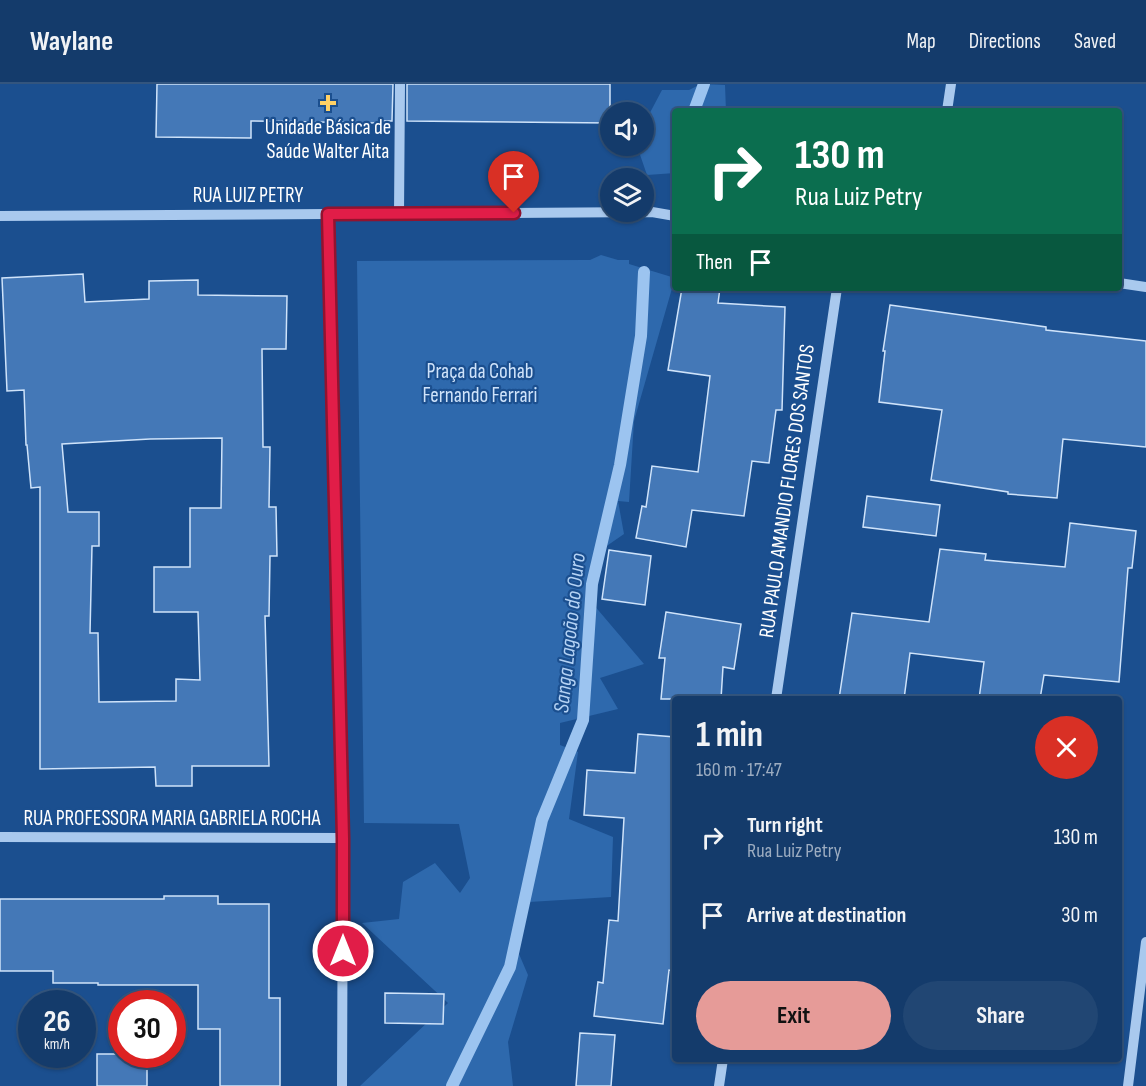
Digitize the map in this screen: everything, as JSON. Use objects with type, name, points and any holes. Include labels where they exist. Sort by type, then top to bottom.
[{"type":"street","points":[[399,214],[400,84]]},
{"type":"street","points":[[947,108],[951,84]]},
{"type":"street","name":"RUA LUIZ PETRY","points":[[0,216],[652,212],[672,215]]},
{"type":"street","points":[[328,214],[343,838],[342,1086]]},
{"type":"street","points":[[1122,283],[1146,287]]},
{"type":"street","name":"RUA PAULO AMANDIO FLORES DOS SANTOS","points":[[776,696],[837,291]]},
{"type":"street","name":"RUA PROFESSORA MARIA GABRIELA ROCHA","points":[[0,837],[343,838]]},
{"type":"street","points":[[1128,1086],[1146,942]]},
{"type":"street","points":[[719,1086],[723,1062]]},
{"type":"green space","points":[[701,84],[725,85],[726,108],[672,108],[672,173],[654,174],[654,168],[645,168],[640,156],[654,156],[654,105],[662,90],[689,90]]},
{"type":"green space","name":"Praça da Cohab Fernando Ferrari","points":[[601,255],[618,260],[629,260],[629,264],[672,277],[672,288],[634,421],[629,502],[618,501],[624,534],[598,552],[593,604],[644,664],[600,678],[618,709],[560,723],[560,745],[578,752],[569,819],[613,837],[611,897],[529,902],[513,940],[528,975],[508,1042],[513,1086],[360,1086],[448,1003],[362,923],[399,919],[403,882],[435,863],[460,893],[470,878],[459,824],[364,823],[357,261],[590,260]]},
{"type":"building","points":[[157,84],[393,84],[392,121],[379,121],[379,123],[251,121],[251,138],[156,137]]},
{"type":"building","points":[[407,84],[610,84],[610,102],[600,102],[600,123],[407,121]]},
{"type":"building","points":[[83,274],[85,302],[149,299],[149,281],[198,280],[198,295],[287,296],[286,349],[262,349],[263,447],[270,447],[269,507],[276,507],[277,556],[270,556],[269,616],[265,616],[269,766],[192,766],[192,786],[156,786],[155,767],[40,769],[40,487],[31,488],[26,445],[24,390],[7,391],[2,278]],"holes":[[[222,438],[221,508],[190,508],[190,567],[154,567],[154,612],[198,612],[200,680],[176,679],[176,701],[99,702],[98,633],[90,633],[92,546],[99,546],[99,512],[68,512],[62,444]]]},
{"type":"building","points":[[681,291],[720,291],[718,303],[785,307],[782,410],[776,410],[769,463],[752,461],[744,516],[692,510],[686,547],[636,538],[642,506],[646,507],[652,466],[698,472],[710,376],[668,370]]},
{"type":"building","points":[[890,305],[1046,327],[1046,330],[1146,341],[1146,447],[1063,439],[1057,498],[1008,494],[1008,492],[931,480],[942,410],[879,402]]},
{"type":"building","points":[[867,496],[940,505],[936,536],[863,527]]},
{"type":"building","points":[[1070,523],[1136,531],[1132,568],[1128,568],[1119,682],[1044,675],[1040,696],[979,696],[984,662],[910,653],[904,696],[839,696],[852,613],[929,622],[940,549],[986,554],[985,560],[1065,567]]},
{"type":"building","points":[[609,550],[651,556],[645,605],[602,599]]},
{"type":"building","points":[[666,612],[741,624],[734,669],[723,667],[721,696],[672,696],[672,699],[661,699],[665,658],[659,658]]},
{"type":"building","points":[[638,734],[672,737],[672,970],[669,970],[663,1024],[594,1016],[598,982],[603,983],[609,920],[618,921],[624,818],[584,815],[587,770],[635,773]]},
{"type":"building","points":[[164,896],[218,896],[218,904],[269,904],[269,998],[280,998],[280,1086],[220,1086],[220,1029],[198,1029],[198,985],[53,983],[53,971],[0,971],[0,899],[164,899]]},
{"type":"building","points":[[385,993],[444,994],[443,1024],[385,1023]]},
{"type":"building","points":[[580,1033],[615,1035],[611,1086],[576,1086]]},
{"type":"building","points":[[97,1054],[108,1054],[108,1068],[147,1068],[147,1086],[97,1086]]},
{"type":"waterway","name":"Sanga Lagoão do Ouro","points":[[695,108],[704,84]]},
{"type":"waterway","name":"Sanga Lagoão do Ouro","points":[[452,1086],[510,967],[542,820],[583,720],[592,584],[620,465],[641,336],[644,272]]},
{"type":"place","name":"Unidade Básica de Saúde Walter Aita","points":[[328,103]]},
{"type":"route","points":[[343,951],[343,838],[328,214],[514,213]]}]
